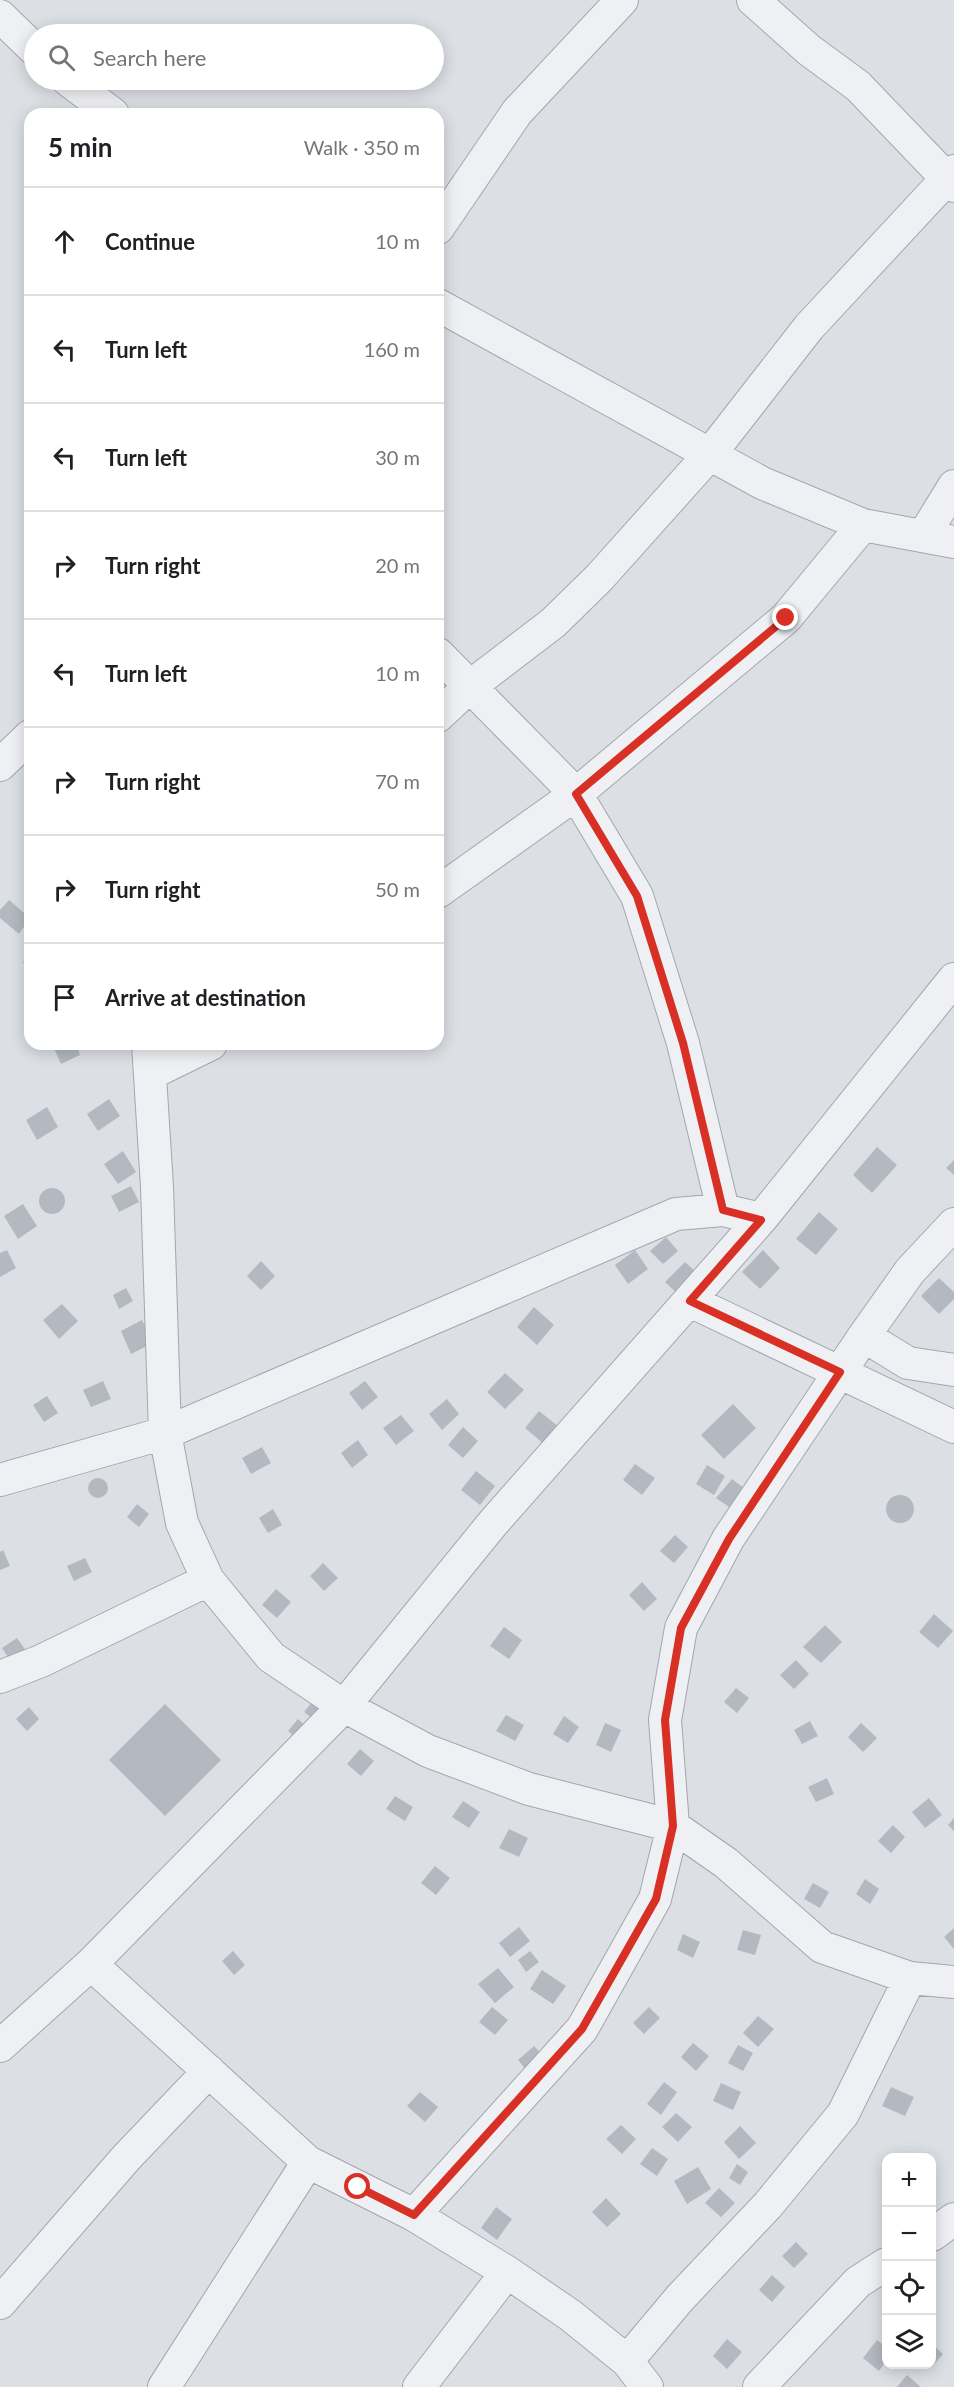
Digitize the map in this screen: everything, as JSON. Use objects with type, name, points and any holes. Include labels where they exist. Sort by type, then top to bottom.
[{"type":"street","points":[[444,219],[517,112],[622,0]]},
{"type":"street","points":[[444,710],[468,688],[553,623],[599,578],[710,454],[809,327],[951,179],[858,86],[809,50],[753,0]]},
{"type":"street","points":[[0,16],[24,39]]},
{"type":"street","points":[[81,90],[105,108]]},
{"type":"street","points":[[444,308],[762,483],[862,525],[924,535],[954,543]]},
{"type":"street","points":[[924,535],[954,486]]},
{"type":"street","points":[[444,888],[576,794],[786,618],[862,525]]},
{"type":"street","points":[[444,661],[468,688],[576,794],[637,896],[683,1043],[723,1210]]},
{"type":"street","points":[[0,765],[24,742]]},
{"type":"street","points":[[0,2046],[91,1964],[344,1706],[493,1523],[761,1220],[954,979]]},
{"type":"street","points":[[186,1050],[149,1059],[165,1433],[182,1523],[208,1580],[271,1657],[344,1706],[428,1751],[529,1789],[673,1826],[726,1863],[822,1947],[910,1978],[954,1982]]},
{"type":"street","points":[[0,1480],[165,1433],[676,1214],[723,1210],[761,1220]]},
{"type":"street","points":[[414,2215],[582,2029],[656,1899],[673,1826],[665,1720],[681,1628],[729,1539],[864,1336],[910,1271],[954,1224]]},
{"type":"street","points":[[690,1301],[954,1427]]},
{"type":"street","points":[[864,1336],[908,1362],[954,1370]]},
{"type":"street","points":[[0,1677],[41,1661],[208,1580]]},
{"type":"street","points":[[91,1964],[308,2162],[414,2215],[507,2272],[570,2315],[627,2361],[647,2387]]},
{"type":"street","points":[[627,2361],[680,2298],[768,2205],[843,2114],[910,1978]]},
{"type":"street","points":[[0,2303],[126,2158],[209,2071]]},
{"type":"street","points":[[164,2387],[308,2162]]},
{"type":"street","points":[[936,2232],[954,2220]]},
{"type":"street","points":[[759,2387],[858,2282],[882,2267]]},
{"type":"street","points":[[419,2387],[507,2272]]},
{"type":"building","points":[[9,900],[24,913],[24,927],[19,934],[0,918],[0,910]]},
{"type":"building","points":[[55,1050],[78,1050],[80,1055],[61,1064]]},
{"type":"building","points":[[109,1099],[120,1116],[98,1131],[87,1114]]},
{"type":"building","points":[[47,1107],[58,1127],[37,1140],[26,1120]]},
{"type":"building","points":[[877,1147],[897,1165],[872,1193],[853,1175]]},
{"type":"building","points":[[123,1151],[136,1172],[118,1184],[104,1164]]},
{"type":"building","points":[[954,1160],[954,1175],[946,1168]]},
{"type":"building","points":[[131,1186],[139,1202],[119,1212],[111,1196]]},
{"type":"building","points":[[52,1188],[61,1192],[65,1201],[61,1210],[52,1214],[43,1210],[39,1201],[43,1192]]},
{"type":"building","points":[[23,1204],[37,1226],[18,1239],[4,1216]]},
{"type":"building","points":[[819,1212],[838,1229],[816,1255],[796,1239]]},
{"type":"building","points":[[666,1237],[678,1251],[663,1264],[650,1251]]},
{"type":"building","points":[[7,1250],[16,1268],[0,1277],[0,1253]]},
{"type":"building","points":[[635,1250],[648,1269],[628,1284],[615,1265]]},
{"type":"building","points":[[763,1250],[780,1268],[760,1289],[742,1272]]},
{"type":"building","points":[[261,1261],[275,1276],[261,1290],[247,1276]]},
{"type":"building","points":[[685,1262],[700,1276],[681,1297],[665,1282]]},
{"type":"building","points":[[939,1278],[954,1292],[954,1299],[939,1314],[921,1296]]},
{"type":"building","points":[[126,1288],[133,1301],[119,1309],[113,1295]]},
{"type":"building","points":[[62,1304],[78,1321],[59,1339],[43,1320]]},
{"type":"building","points":[[534,1307],[554,1325],[537,1345],[517,1327]]},
{"type":"building","points":[[142,1320],[153,1343],[131,1354],[121,1331]]},
{"type":"building","points":[[505,1373],[524,1390],[505,1409],[487,1392]]},
{"type":"building","points":[[103,1381],[111,1399],[91,1407],[83,1390]]},
{"type":"building","points":[[365,1381],[378,1397],[362,1410],[349,1393]]},
{"type":"building","points":[[47,1396],[58,1413],[44,1422],[33,1405]]},
{"type":"building","points":[[447,1399],[459,1414],[442,1430],[429,1414]]},
{"type":"building","points":[[733,1404],[756,1428],[724,1459],[701,1435]]},
{"type":"building","points":[[539,1411],[559,1427],[544,1444],[525,1428]]},
{"type":"building","points":[[401,1415],[414,1431],[396,1445],[383,1428]]},
{"type":"building","points":[[463,1427],[478,1441],[463,1458],[448,1445]]},
{"type":"building","points":[[358,1440],[368,1455],[352,1468],[341,1453]]},
{"type":"building","points":[[262,1447],[271,1463],[251,1474],[242,1458]]},
{"type":"building","points":[[635,1464],[655,1478],[642,1495],[623,1480]]},
{"type":"building","points":[[707,1465],[725,1476],[714,1495],[696,1484]]},
{"type":"building","points":[[476,1471],[495,1486],[480,1505],[461,1490]]},
{"type":"building","points":[[98,1478],[105,1481],[108,1488],[105,1495],[98,1498],[91,1495],[88,1488],[91,1481]]},
{"type":"building","points":[[732,1479],[744,1488],[729,1507],[716,1498]]},
{"type":"building","points":[[900,1495],[910,1499],[914,1509],[910,1519],[900,1523],[890,1519],[886,1509],[890,1499]]},
{"type":"building","points":[[137,1504],[149,1514],[139,1527],[127,1517]]},
{"type":"building","points":[[273,1509],[282,1525],[268,1533],[259,1518]]},
{"type":"building","points":[[675,1535],[688,1547],[674,1563],[660,1551]]},
{"type":"building","points":[[3,1550],[10,1566],[0,1570],[0,1552]]},
{"type":"building","points":[[85,1558],[92,1572],[74,1581],[67,1566]]},
{"type":"building","points":[[323,1563],[338,1578],[324,1591],[310,1576]]},
{"type":"building","points":[[642,1582],[657,1599],[644,1611],[629,1595]]},
{"type":"building","points":[[276,1589],[291,1602],[277,1618],[262,1605]]},
{"type":"building","points":[[934,1614],[953,1631],[938,1648],[919,1632]]},
{"type":"building","points":[[825,1625],[842,1642],[821,1663],[803,1647]]},
{"type":"building","points":[[504,1627],[522,1640],[509,1659],[490,1646]]},
{"type":"building","points":[[17,1638],[29,1655],[14,1666],[2,1648]]},
{"type":"building","points":[[796,1660],[809,1674],[794,1689],[780,1675]]},
{"type":"building","points":[[736,1688],[749,1698],[737,1713],[724,1702]]},
{"type":"building","points":[[316,1697],[328,1706],[316,1721],[304,1712]]},
{"type":"building","points":[[165,1704],[221,1760],[165,1816],[109,1760]]},
{"type":"building","points":[[29,1707],[39,1719],[27,1731],[16,1719]]},
{"type":"building","points":[[506,1715],[524,1725],[515,1741],[496,1731]]},
{"type":"building","points":[[564,1716],[579,1727],[568,1743],[553,1734]]},
{"type":"building","points":[[298,1719],[309,1729],[299,1741],[288,1731]]},
{"type":"building","points":[[810,1721],[818,1736],[802,1744],[794,1730]]},
{"type":"building","points":[[605,1723],[621,1730],[611,1752],[596,1745]]},
{"type":"building","points":[[861,1723],[877,1738],[863,1752],[848,1737]]},
{"type":"building","points":[[360,1749],[374,1761],[361,1776],[347,1764]]},
{"type":"building","points":[[827,1778],[834,1794],[816,1802],[808,1787]]},
{"type":"building","points":[[395,1796],[413,1807],[405,1821],[386,1809]]},
{"type":"building","points":[[929,1798],[942,1815],[925,1828],[912,1812]]},
{"type":"building","points":[[463,1801],[480,1812],[469,1828],[452,1817]]},
{"type":"building","points":[[954,1818],[954,1831],[948,1825]]},
{"type":"building","points":[[893,1825],[905,1837],[891,1853],[878,1841]]},
{"type":"building","points":[[509,1829],[528,1838],[519,1857],[499,1848]]},
{"type":"building","points":[[435,1866],[450,1878],[436,1895],[421,1883]]},
{"type":"building","points":[[865,1879],[879,1889],[870,1904],[856,1894]]},
{"type":"building","points":[[813,1883],[829,1892],[820,1908],[804,1899]]},
{"type":"building","points":[[519,1927],[530,1941],[510,1957],[499,1943]]},
{"type":"building","points":[[954,1928],[954,1949],[944,1937]]},
{"type":"building","points":[[743,1930],[761,1935],[755,1955],[737,1950]]},
{"type":"building","points":[[683,1934],[700,1942],[693,1958],[677,1950]]},
{"type":"building","points":[[233,1951],[245,1965],[234,1975],[222,1961]]},
{"type":"building","points":[[530,1951],[539,1962],[526,1972],[518,1960]]},
{"type":"building","points":[[498,1968],[514,1987],[495,2003],[478,1984]]},
{"type":"building","points":[[542,1970],[566,1986],[553,2004],[530,1989]]},
{"type":"building","points":[[492,2007],[508,2020],[495,2035],[479,2022]]},
{"type":"building","points":[[649,2007],[660,2018],[644,2034],[633,2023]]},
{"type":"building","points":[[758,2016],[774,2029],[758,2047],[743,2033]]},
{"type":"building","points":[[693,2043],[709,2056],[696,2071],[681,2057]]},
{"type":"building","points":[[738,2045],[753,2053],[743,2071],[728,2063]]},
{"type":"building","points":[[534,2046],[548,2061],[531,2076],[518,2060]]},
{"type":"building","points":[[664,2082],[677,2092],[661,2115],[647,2104]]},
{"type":"building","points":[[721,2083],[741,2092],[733,2110],[713,2101]]},
{"type":"building","points":[[891,2087],[914,2097],[905,2116],[882,2106]]},
{"type":"building","points":[[420,2092],[438,2107],[425,2122],[407,2106]]},
{"type":"building","points":[[676,2113],[692,2127],[678,2142],[662,2127]]},
{"type":"building","points":[[621,2125],[636,2139],[622,2154],[606,2139]]},
{"type":"building","points":[[740,2126],[756,2143],[739,2159],[724,2142]]},
{"type":"building","points":[[652,2148],[668,2159],[657,2176],[640,2164]]},
{"type":"building","points":[[737,2164],[748,2172],[740,2185],[729,2178]]},
{"type":"building","points":[[698,2167],[711,2189],[687,2204],[674,2181]]},
{"type":"building","points":[[719,2188],[735,2203],[721,2217],[705,2203]]},
{"type":"building","points":[[606,2198],[621,2214],[607,2227],[592,2212]]},
{"type":"building","points":[[496,2207],[512,2219],[497,2240],[481,2228]]},
{"type":"building","points":[[796,2242],[808,2254],[794,2268],[782,2256]]},
{"type":"building","points":[[772,2275],[785,2287],[772,2302],[759,2290]]},
{"type":"building","points":[[727,2339],[742,2352],[727,2369],[713,2356]]},
{"type":"building","points":[[877,2340],[882,2344],[882,2367],[879,2371],[863,2358]]},
{"type":"building","points":[[936,2348],[943,2354],[936,2362]]},
{"type":"building","points":[[907,2375],[921,2387],[897,2387]]},
{"type":"route","points":[[358,2187],[414,2215],[582,2029],[656,1899],[673,1826],[665,1720],[681,1628],[729,1539],[840,1372],[690,1301],[761,1220],[723,1210],[683,1043],[637,896],[576,794],[786,618]]}]
